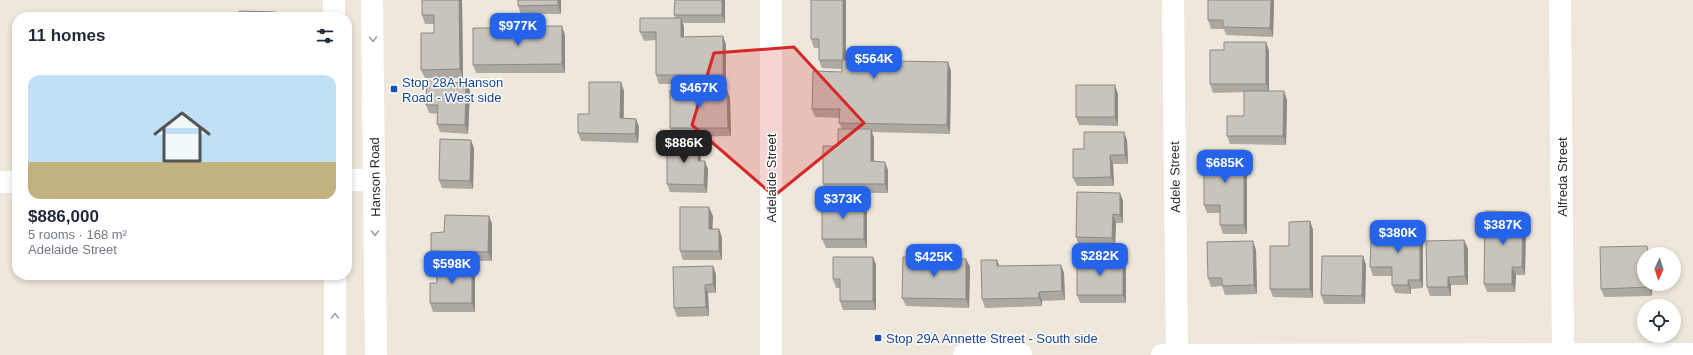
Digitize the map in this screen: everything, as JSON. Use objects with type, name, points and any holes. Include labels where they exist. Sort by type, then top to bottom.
[{"type":"street","points":[[334,0],[334,12]]},
{"type":"street","name":"Hanson Road","points":[[372,0],[376,355]]},
{"type":"street","name":"Adelaide Street","points":[[771,0],[771,355]]},
{"type":"street","name":"Adele Street","points":[[1173,0],[1177,355]]},
{"type":"street","name":"Alfreda Street","points":[[1560,0],[1563,354]]},
{"type":"street","points":[[352,180],[375,180]]},
{"type":"street","points":[[0,182],[12,182]]},
{"type":"street","points":[[335,280],[335,355]]},
{"type":"street","points":[[964,355],[982,352],[1021,355]]},
{"type":"street","points":[[1162,355],[1693,354]]},
{"type":"highlighted area","points":[[794,47],[864,123],[774,196],[692,125],[714,53]]},
{"type":"building","points":[[422,0],[459,0],[460,69],[421,70],[421,33],[434,33],[434,15],[422,15]]},
{"type":"building","points":[[518,0],[558,0],[558,5],[518,6]]},
{"type":"building","points":[[675,0],[722,0],[722,15],[674,15]]},
{"type":"building","points":[[811,0],[843,0],[843,60],[948,62],[947,125],[839,123],[840,109],[812,109],[813,71],[842,72],[842,60],[819,60],[819,39],[811,39]]},
{"type":"building","points":[[1208,0],[1271,0],[1270,28],[1223,27],[1223,20],[1208,20]]},
{"type":"building","points":[[239,11],[276,12],[239,12]]},
{"type":"building","points":[[640,18],[681,18],[681,37],[723,36],[723,75],[656,75],[656,32],[640,32]]},
{"type":"building","points":[[528,26],[562,26],[562,64],[473,65],[473,28],[508,28],[508,38],[528,37]]},
{"type":"building","points":[[1224,42],[1266,42],[1266,84],[1210,84],[1210,50],[1224,50]]},
{"type":"building","points":[[427,81],[466,83],[465,125],[437,124],[438,105],[426,105]]},
{"type":"building","points":[[589,82],[621,82],[620,118],[636,119],[635,134],[578,133],[578,114],[589,114]]},
{"type":"building","points":[[1076,85],[1115,85],[1115,117],[1076,117]]},
{"type":"building","points":[[670,90],[727,90],[728,128],[670,128]]},
{"type":"building","points":[[1244,91],[1284,91],[1283,136],[1227,136],[1227,116],[1244,116]]},
{"type":"building","points":[[838,129],[871,129],[871,161],[885,162],[885,184],[823,184],[823,146],[838,146]]},
{"type":"building","points":[[1084,132],[1124,132],[1125,155],[1110,155],[1111,177],[1073,178],[1073,149],[1084,149]]},
{"type":"building","points":[[440,139],[471,140],[470,181],[439,180]]},
{"type":"building","points":[[667,141],[698,141],[698,161],[705,161],[704,185],[667,184]]},
{"type":"building","points":[[1204,150],[1244,150],[1244,225],[1220,225],[1220,205],[1204,205]]},
{"type":"building","points":[[1077,192],[1120,193],[1120,215],[1113,214],[1112,238],[1076,237]]},
{"type":"building","points":[[822,200],[864,200],[864,239],[822,239]]},
{"type":"building","points":[[680,207],[709,207],[709,229],[719,229],[719,251],[680,251]]},
{"type":"building","points":[[1485,211],[1523,212],[1522,267],[1512,267],[1512,284],[1484,284]]},
{"type":"building","points":[[445,215],[489,216],[488,252],[431,251],[431,233],[444,232]]},
{"type":"building","points":[[1310,221],[1310,289],[1270,289],[1270,246],[1289,246],[1289,222]]},
{"type":"building","points":[[1380,228],[1420,228],[1420,280],[1408,280],[1408,285],[1392,285],[1392,267],[1370,267],[1371,242],[1380,242]]},
{"type":"building","points":[[1464,240],[1465,276],[1448,277],[1448,287],[1427,287],[1426,241]]},
{"type":"building","points":[[1253,241],[1254,285],[1222,286],[1222,278],[1208,278],[1207,242]]},
{"type":"building","points":[[1647,246],[1637,247],[1637,288],[1601,289],[1600,247]]},
{"type":"building","points":[[1322,256],[1363,256],[1362,296],[1321,295]]},
{"type":"building","points":[[833,257],[873,257],[873,301],[840,301],[840,279],[833,279]]},
{"type":"building","points":[[903,257],[966,259],[966,299],[902,298]]},
{"type":"building","points":[[1077,259],[1123,259],[1123,295],[1077,295]]},
{"type":"building","points":[[981,260],[997,260],[997,266],[1061,265],[1062,291],[1039,292],[1039,298],[982,299]]},
{"type":"building","points":[[436,265],[472,265],[472,303],[430,303],[430,283],[437,283]]},
{"type":"building","points":[[713,266],[713,284],[705,285],[706,307],[674,308],[673,267]]},
{"type":"place","name":"Stop 28A Hanson Road - West side","points":[[394,89]]},
{"type":"place","name":"Stop 29A Annette Street - South side","points":[[878,338]]}]
